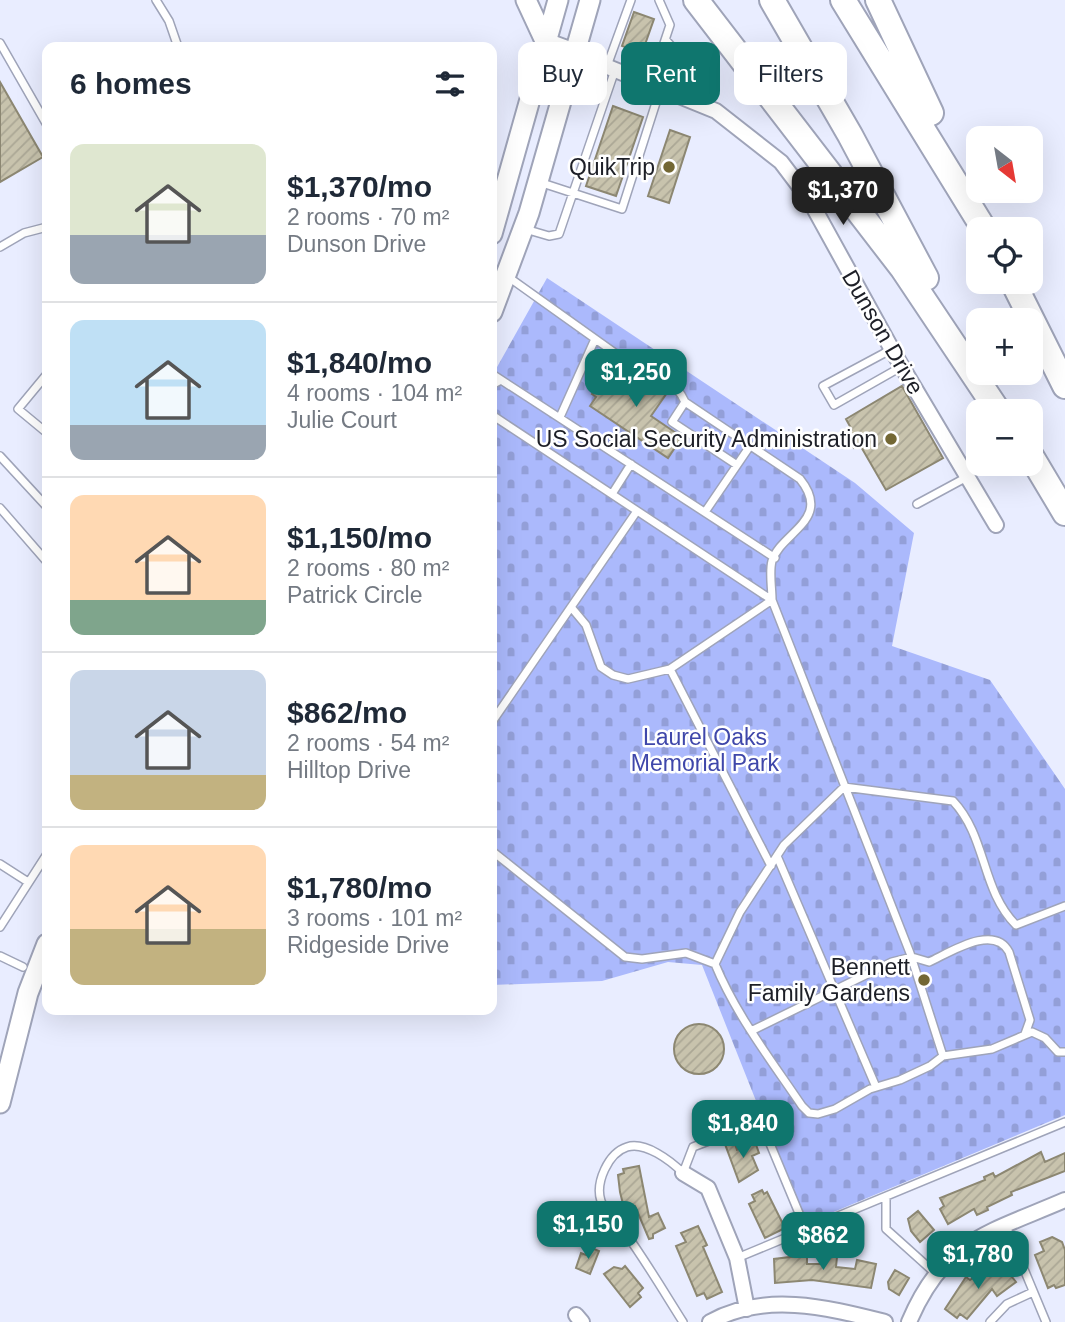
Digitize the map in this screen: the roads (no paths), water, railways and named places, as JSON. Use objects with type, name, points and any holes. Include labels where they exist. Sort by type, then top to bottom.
[{"type":"highway","points":[[696,0],[903,269],[990,399]]},
{"type":"highway","points":[[772,0],[966,345]]},
{"type":"highway","points":[[843,0],[979,217]]},
{"type":"highway","points":[[877,0],[980,217]]},
{"type":"highway","points":[[1019,294],[1065,386]]},
{"type":"highway","points":[[1042,476],[1065,513]]},
{"type":"main road","points":[[526,0],[546,42]]},
{"type":"main road","points":[[546,42],[558,0]]},
{"type":"main road","points":[[579,42],[590,0]]},
{"type":"main road","points":[[497,215],[528,105]]},
{"type":"main road","points":[[497,299],[523,229],[561,105]]},
{"type":"main road","points":[[497,226],[523,229]]},
{"type":"main road","points":[[0,1103],[29,993],[42,958]]},
{"type":"street","name":"Dunson Drive","points":[[607,66],[621,71]]},
{"type":"street","name":"Dunson Drive","points":[[703,105],[746,132],[781,162],[809,199],[902,367],[966,474]]},
{"type":"street","name":"Dunson Drive","points":[[967,476],[996,525]]},
{"type":"street","points":[[683,1173],[708,1188],[737,1258],[747,1309]]},
{"type":"street","points":[[909,1322],[921,1293],[934,1273],[959,1250],[1065,1200]]},
{"type":"street","points":[[710,1322],[747,1309],[796,1304],[885,1322]]},
{"type":"lane","points":[[156,0],[169,21],[176,42]]},
{"type":"lane","points":[[523,229],[549,236],[559,234],[574,194],[631,0]]},
{"type":"lane","points":[[659,0],[670,25],[666,40]]},
{"type":"lane","points":[[0,43],[42,116]]},
{"type":"lane","points":[[538,181],[622,209],[650,105]]},
{"type":"lane","points":[[0,247],[24,233],[42,228]]},
{"type":"lane","points":[[506,276],[629,363],[645,365],[679,389],[685,402],[800,479],[807,488],[810,499],[803,523],[775,558],[772,600],[912,957],[943,1056]]},
{"type":"lane","points":[[560,417],[595,339]]},
{"type":"lane","points":[[892,349],[823,386],[834,405],[902,367]]},
{"type":"lane","points":[[497,377],[775,558]]},
{"type":"lane","points":[[42,380],[18,409],[42,429]]},
{"type":"lane","points":[[497,382],[501,380]]},
{"type":"lane","points":[[685,402],[672,422],[737,465]]},
{"type":"lane","points":[[497,418],[772,600]]},
{"type":"lane","points":[[705,512],[750,446]]},
{"type":"lane","points":[[0,457],[42,502]]},
{"type":"lane","points":[[612,494],[631,464]]},
{"type":"lane","points":[[916,504],[967,476]]},
{"type":"lane","points":[[0,508],[42,556]]},
{"type":"lane","points":[[497,715],[637,511]]},
{"type":"lane","points":[[571,607],[586,625],[601,667],[613,675],[628,679],[670,669],[772,600]]},
{"type":"lane","points":[[670,669],[771,866]]},
{"type":"lane","points":[[844,787],[777,856],[740,912],[715,964],[724,987],[751,1031],[809,1113],[818,1114],[835,1109],[876,1087],[900,1080],[943,1056],[992,1049],[1032,1031],[1045,1038],[1058,1052],[1065,1052]]},
{"type":"lane","points":[[844,787],[953,801],[974,829],[995,895],[1016,925],[1065,906]]},
{"type":"lane","points":[[497,855],[625,957],[642,959],[686,953],[715,964]]},
{"type":"lane","points":[[777,856],[876,1087]]},
{"type":"lane","points":[[0,927],[42,862]]},
{"type":"lane","points":[[0,864],[28,883]]},
{"type":"lane","points":[[751,1031],[892,962],[912,957],[929,962],[978,940],[995,940],[1006,946],[1030,1020],[1025,1034]]},
{"type":"lane","points":[[0,956],[23,967]]},
{"type":"lane","points":[[737,1258],[1065,1122]]},
{"type":"lane","points":[[683,1322],[622,1229],[606,1212],[599,1191],[608,1161],[620,1149],[633,1145],[667,1158],[683,1173],[693,1146],[745,1127],[761,1129],[766,1134],[806,1230]]},
{"type":"lane","points":[[886,1197],[886,1229],[934,1273]]},
{"type":"lane","points":[[1006,1226],[1046,1322]]},
{"type":"lane","points":[[990,1322],[1007,1304],[1034,1292]]},
{"type":"place","name":"QuikTrip","points":[[669,167]]},
{"type":"place","name":"US Social Security Administration","points":[[891,439]]},
{"type":"place","name":"Bennett Family Gardens","points":[[924,980]]},
{"type":"park label","name":"Laurel Oaks Memorial Park","points":[[705,750]]}]
